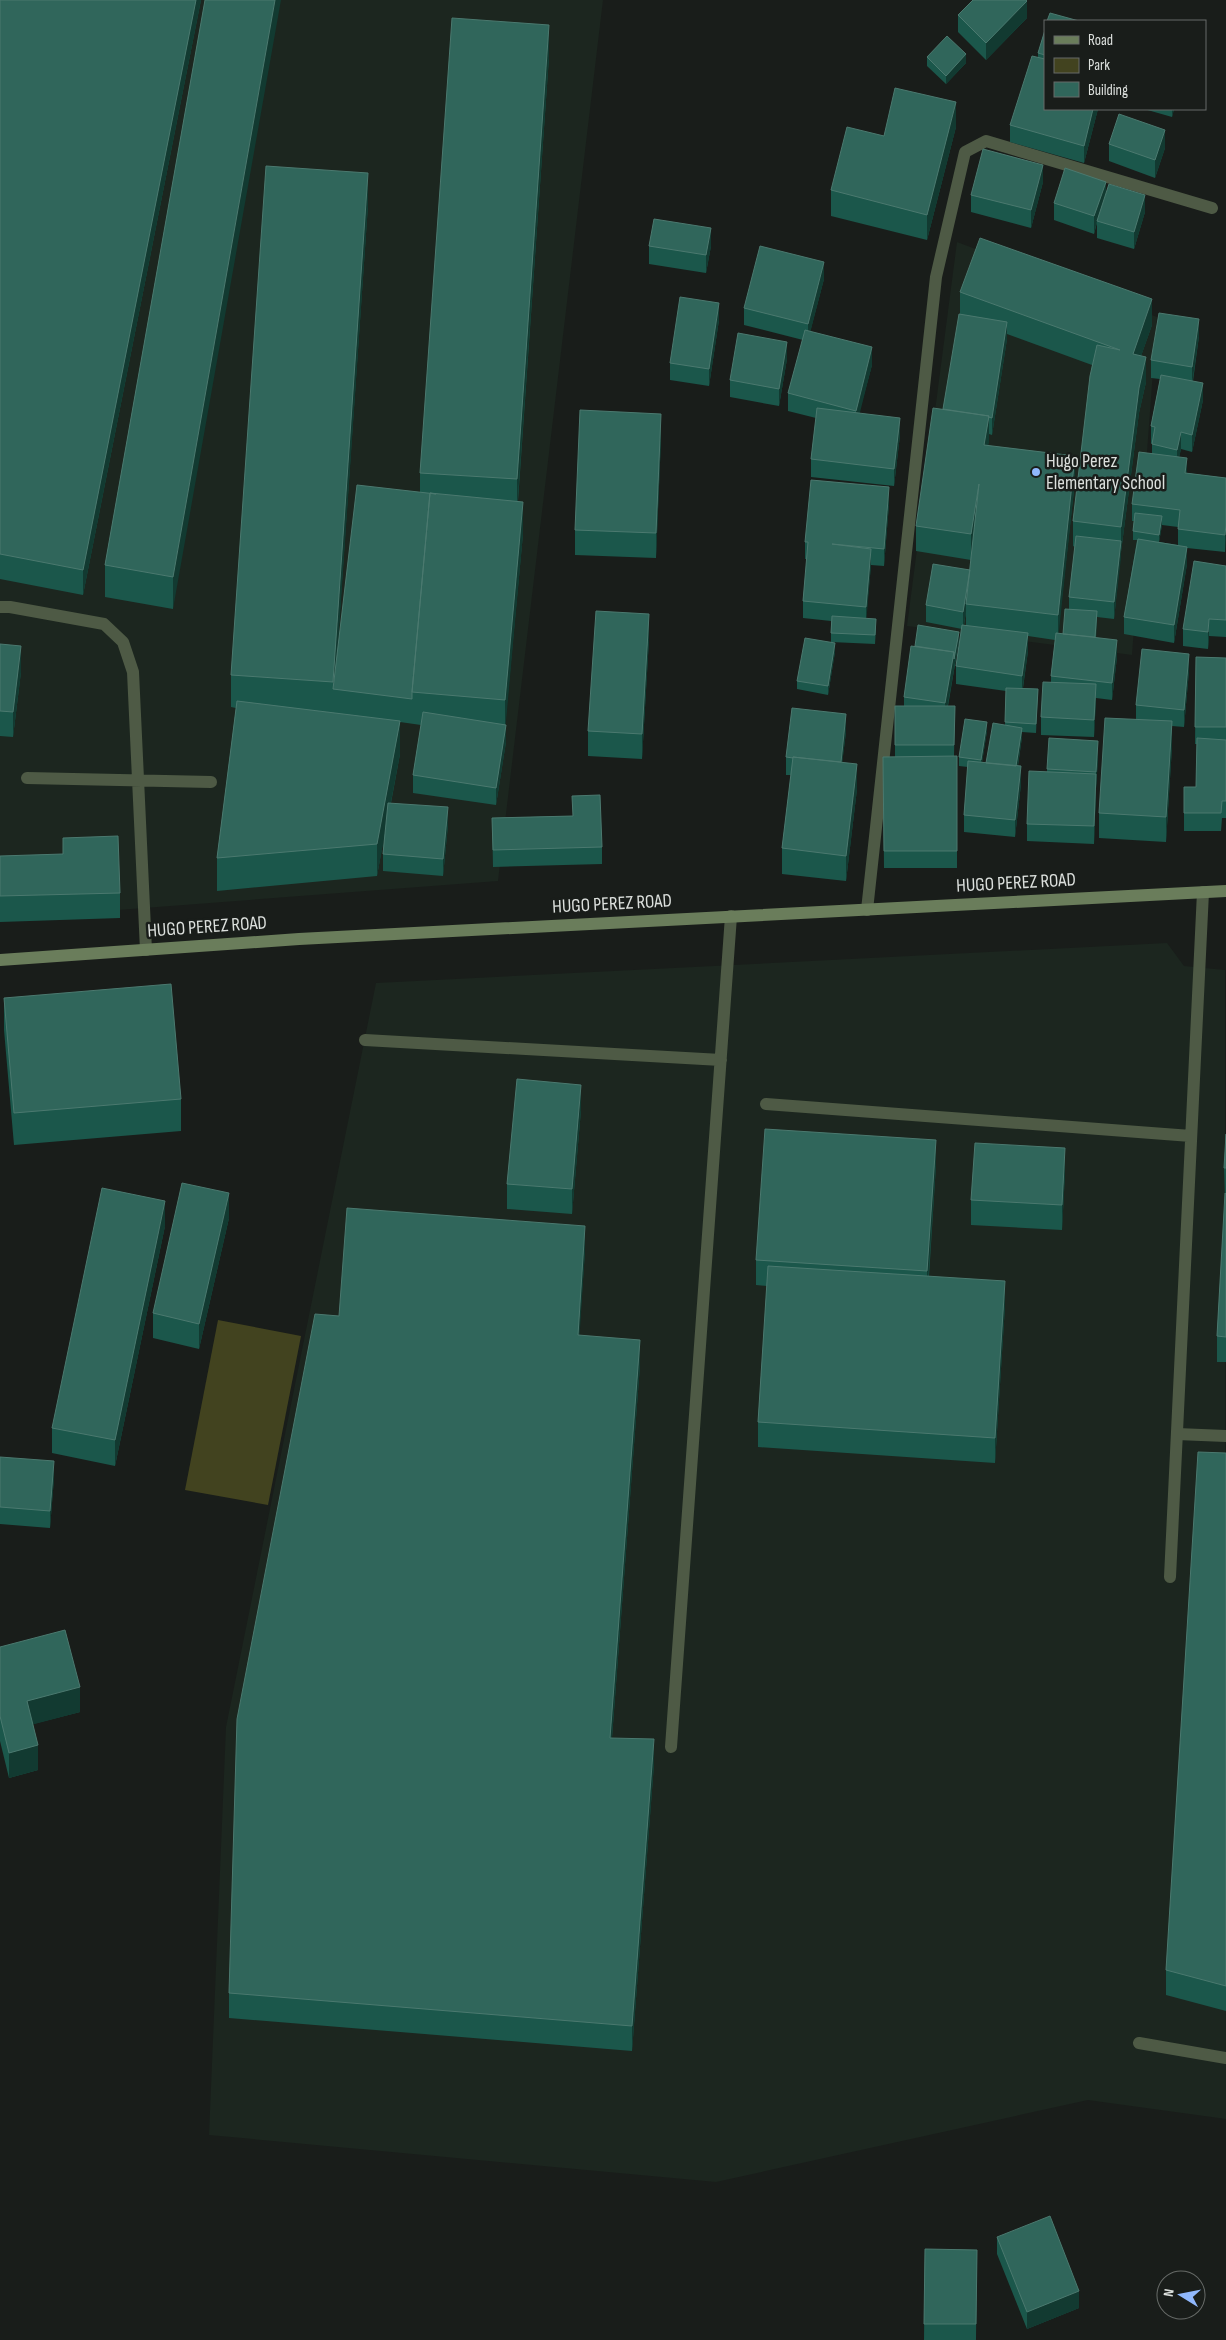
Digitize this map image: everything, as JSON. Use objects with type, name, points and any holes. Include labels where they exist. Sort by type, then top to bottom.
[{"type":"street","points":[[867,910],[936,277],[964,152],[986,141],[1212,208]]},
{"type":"street","points":[[0,607],[10,606],[104,624],[123,642],[133,672],[146,950]]},
{"type":"street","points":[[27,778],[211,782]]},
{"type":"street","name":"HUGO PEREZ ROAD","points":[[0,960],[309,939],[1226,891]]},
{"type":"street","points":[[1170,1577],[1204,892]]},
{"type":"street","points":[[671,1747],[731,916]]},
{"type":"street","points":[[365,1040],[721,1060]]},
{"type":"street","points":[[766,1104],[1191,1136]]},
{"type":"street","points":[[1177,1434],[1226,1436]]},
{"type":"street","points":[[1140,2043],[1226,2058]]},
{"type":"shaded area","points":[[0,0],[603,0],[498,881],[0,919]]},
{"type":"shaded area","name":"Hugo Perez Elementary School","points":[[957,242],[1157,317],[1132,655],[907,626]]},
{"type":"shaded area","points":[[1167,943],[1184,966],[1225,970],[1226,2119],[1088,2100],[716,2182],[209,2135],[226,1727],[376,983]]},
{"type":"green space","points":[[218,1320],[301,1336],[268,1505],[185,1490]]},
{"type":"building","points":[[0,0],[196,0],[83,570],[0,554]]},
{"type":"building","points":[[205,0],[275,0],[173,577],[105,565]]},
{"type":"building","points":[[973,0],[1027,1],[986,43],[958,15]]},
{"type":"building","points":[[1050,13],[1075,20],[1047,20]]},
{"type":"building","points":[[452,18],[549,25],[517,479],[420,473]]},
{"type":"building","points":[[1044,33],[1044,55],[1038,53]]},
{"type":"building","points":[[947,36],[966,54],[946,76],[927,57]]},
{"type":"building","points":[[1032,56],[1044,59],[1044,110],[1093,110],[1084,146],[1010,125]]},
{"type":"building","points":[[895,88],[956,102],[927,215],[831,190],[847,127],[884,136]]},
{"type":"building","points":[[1119,114],[1165,130],[1155,160],[1109,144]]},
{"type":"building","points":[[983,149],[1043,165],[1031,210],[971,195]]},
{"type":"building","points":[[266,166],[368,173],[333,682],[231,675]]},
{"type":"building","points":[[1065,168],[1106,182],[1094,216],[1054,203]]},
{"type":"building","points":[[1109,184],[1145,195],[1134,232],[1097,221]]},
{"type":"building","points":[[654,219],[711,228],[706,255],[649,246]]},
{"type":"building","points":[[980,238],[1152,299],[1133,354],[1146,357],[1139,388],[1121,527],[1073,521],[1090,376],[1097,345],[1120,350],[960,292]]},
{"type":"building","points":[[760,246],[824,262],[808,324],[744,308]]},
{"type":"building","points":[[680,297],[719,303],[709,369],[670,363]]},
{"type":"building","points":[[1159,313],[1199,319],[1192,367],[1151,360]]},
{"type":"building","points":[[959,314],[1007,322],[992,418],[943,409]]},
{"type":"building","points":[[805,330],[872,347],[856,411],[788,393]]},
{"type":"building","points":[[738,333],[787,342],[779,389],[730,380]]},
{"type":"building","points":[[1161,375],[1203,383],[1192,435],[1181,432],[1177,450],[1152,444],[1155,427],[1151,426]]},
{"type":"building","points":[[817,408],[900,418],[894,469],[811,459]]},
{"type":"building","points":[[933,408],[989,416],[984,445],[1075,456],[1058,615],[966,604],[979,484],[971,534],[916,526]]},
{"type":"building","points":[[580,410],[661,414],[656,533],[575,530]]},
{"type":"building","points":[[1139,452],[1187,458],[1185,473],[1226,478],[1225,535],[1178,529],[1180,510],[1132,504]]},
{"type":"building","points":[[811,480],[889,487],[884,549],[832,544],[871,549],[866,607],[803,601],[808,542],[805,542]]},
{"type":"building","points":[[357,485],[430,493],[412,699],[333,689]]},
{"type":"building","points":[[430,493],[523,502],[505,700],[412,692]]},
{"type":"building","points":[[1135,513],[1162,516],[1159,535],[1133,531]]},
{"type":"building","points":[[1076,536],[1121,541],[1114,602],[1069,597]]},
{"type":"building","points":[[1138,539],[1187,547],[1174,625],[1124,617]]},
{"type":"building","points":[[1194,561],[1226,566],[1226,620],[1209,619],[1208,632],[1183,629]]},
{"type":"building","points":[[933,564],[970,570],[963,612],[926,605]]},
{"type":"building","points":[[1065,609],[1097,611],[1095,637],[1063,634]]},
{"type":"building","points":[[596,611],[649,614],[642,734],[588,731]]},
{"type":"building","points":[[832,616],[876,619],[875,635],[831,633]]},
{"type":"building","points":[[918,625],[959,632],[954,659],[954,652],[915,646]]},
{"type":"building","points":[[962,625],[1028,633],[1022,676],[956,666]]},
{"type":"building","points":[[1056,633],[1117,640],[1112,683],[1051,676]]},
{"type":"building","points":[[805,638],[835,643],[828,686],[797,681]]},
{"type":"building","points":[[0,644],[21,646],[13,712],[0,711]]},
{"type":"building","points":[[911,646],[954,652],[945,703],[904,697]]},
{"type":"building","points":[[1142,649],[1189,654],[1184,710],[1136,705]]},
{"type":"building","points":[[1196,657],[1226,658],[1226,727],[1195,727]]},
{"type":"building","points":[[1043,682],[1096,684],[1094,720],[1041,717]]},
{"type":"building","points":[[1006,688],[1038,689],[1036,724],[1005,722]]},
{"type":"building","points":[[237,701],[400,721],[377,844],[217,858]]},
{"type":"building","points":[[895,706],[955,706],[954,745],[895,745]]},
{"type":"building","points":[[792,708],[846,714],[841,762],[786,757]]},
{"type":"building","points":[[423,712],[506,725],[496,788],[413,775]]},
{"type":"building","points":[[1105,718],[1172,721],[1166,817],[1099,813]]},
{"type":"building","points":[[965,719],[987,722],[981,760],[959,757]]},
{"type":"building","points":[[993,723],[1022,728],[1016,766],[986,763]]},
{"type":"building","points":[[1049,738],[1098,741],[1096,772],[1047,769]]},
{"type":"building","points":[[1197,738],[1226,740],[1226,801],[1222,801],[1221,813],[1184,813],[1184,787],[1196,787]]},
{"type":"building","points":[[957,756],[957,851],[884,851],[883,757]]},
{"type":"building","points":[[793,757],[857,764],[846,856],[782,848]]},
{"type":"building","points":[[968,761],[1021,766],[1015,820],[964,815]]},
{"type":"building","points":[[1029,771],[1096,774],[1094,826],[1027,824]]},
{"type":"building","points":[[600,795],[602,847],[493,850],[492,818],[573,816],[572,796]]},
{"type":"building","points":[[388,803],[448,807],[443,859],[383,854]]},
{"type":"building","points":[[118,836],[120,893],[0,896],[0,856],[63,854],[63,838]]},
{"type":"building","points":[[171,984],[181,1099],[14,1113],[4,998]]},
{"type":"building","points":[[517,1079],[581,1085],[572,1189],[507,1184]]},
{"type":"building","points":[[765,1129],[936,1140],[927,1271],[756,1260]]},
{"type":"building","points":[[1226,1134],[1226,1168],[1224,1168]]},
{"type":"building","points":[[975,1143],[1065,1148],[1062,1205],[971,1200]]},
{"type":"building","points":[[182,1183],[229,1193],[199,1324],[153,1313]]},
{"type":"building","points":[[102,1188],[165,1201],[115,1440],[52,1428]]},
{"type":"building","points":[[1226,1194],[1226,1337],[1217,1336]]},
{"type":"building","points":[[347,1208],[585,1226],[578,1335],[640,1340],[610,1738],[654,1739],[632,2026],[229,1993],[237,1719],[315,1314],[339,1316]]},
{"type":"building","points":[[768,1266],[1005,1281],[995,1438],[758,1422]]},
{"type":"building","points":[[1198,1452],[1226,1453],[1226,1986],[1166,1970]]},
{"type":"building","points":[[0,1457],[54,1461],[50,1511],[0,1507]]},
{"type":"building","points":[[65,1630],[80,1687],[27,1701],[38,1745],[9,1753],[0,1716],[0,1647]]},
{"type":"building","points":[[1050,2216],[1079,2291],[1027,2312],[997,2237]]},
{"type":"building","points":[[925,2249],[977,2250],[976,2324],[924,2324]]},
{"type":"place","name":"Hugo Perez Elementary School","points":[[1036,472]]}]
